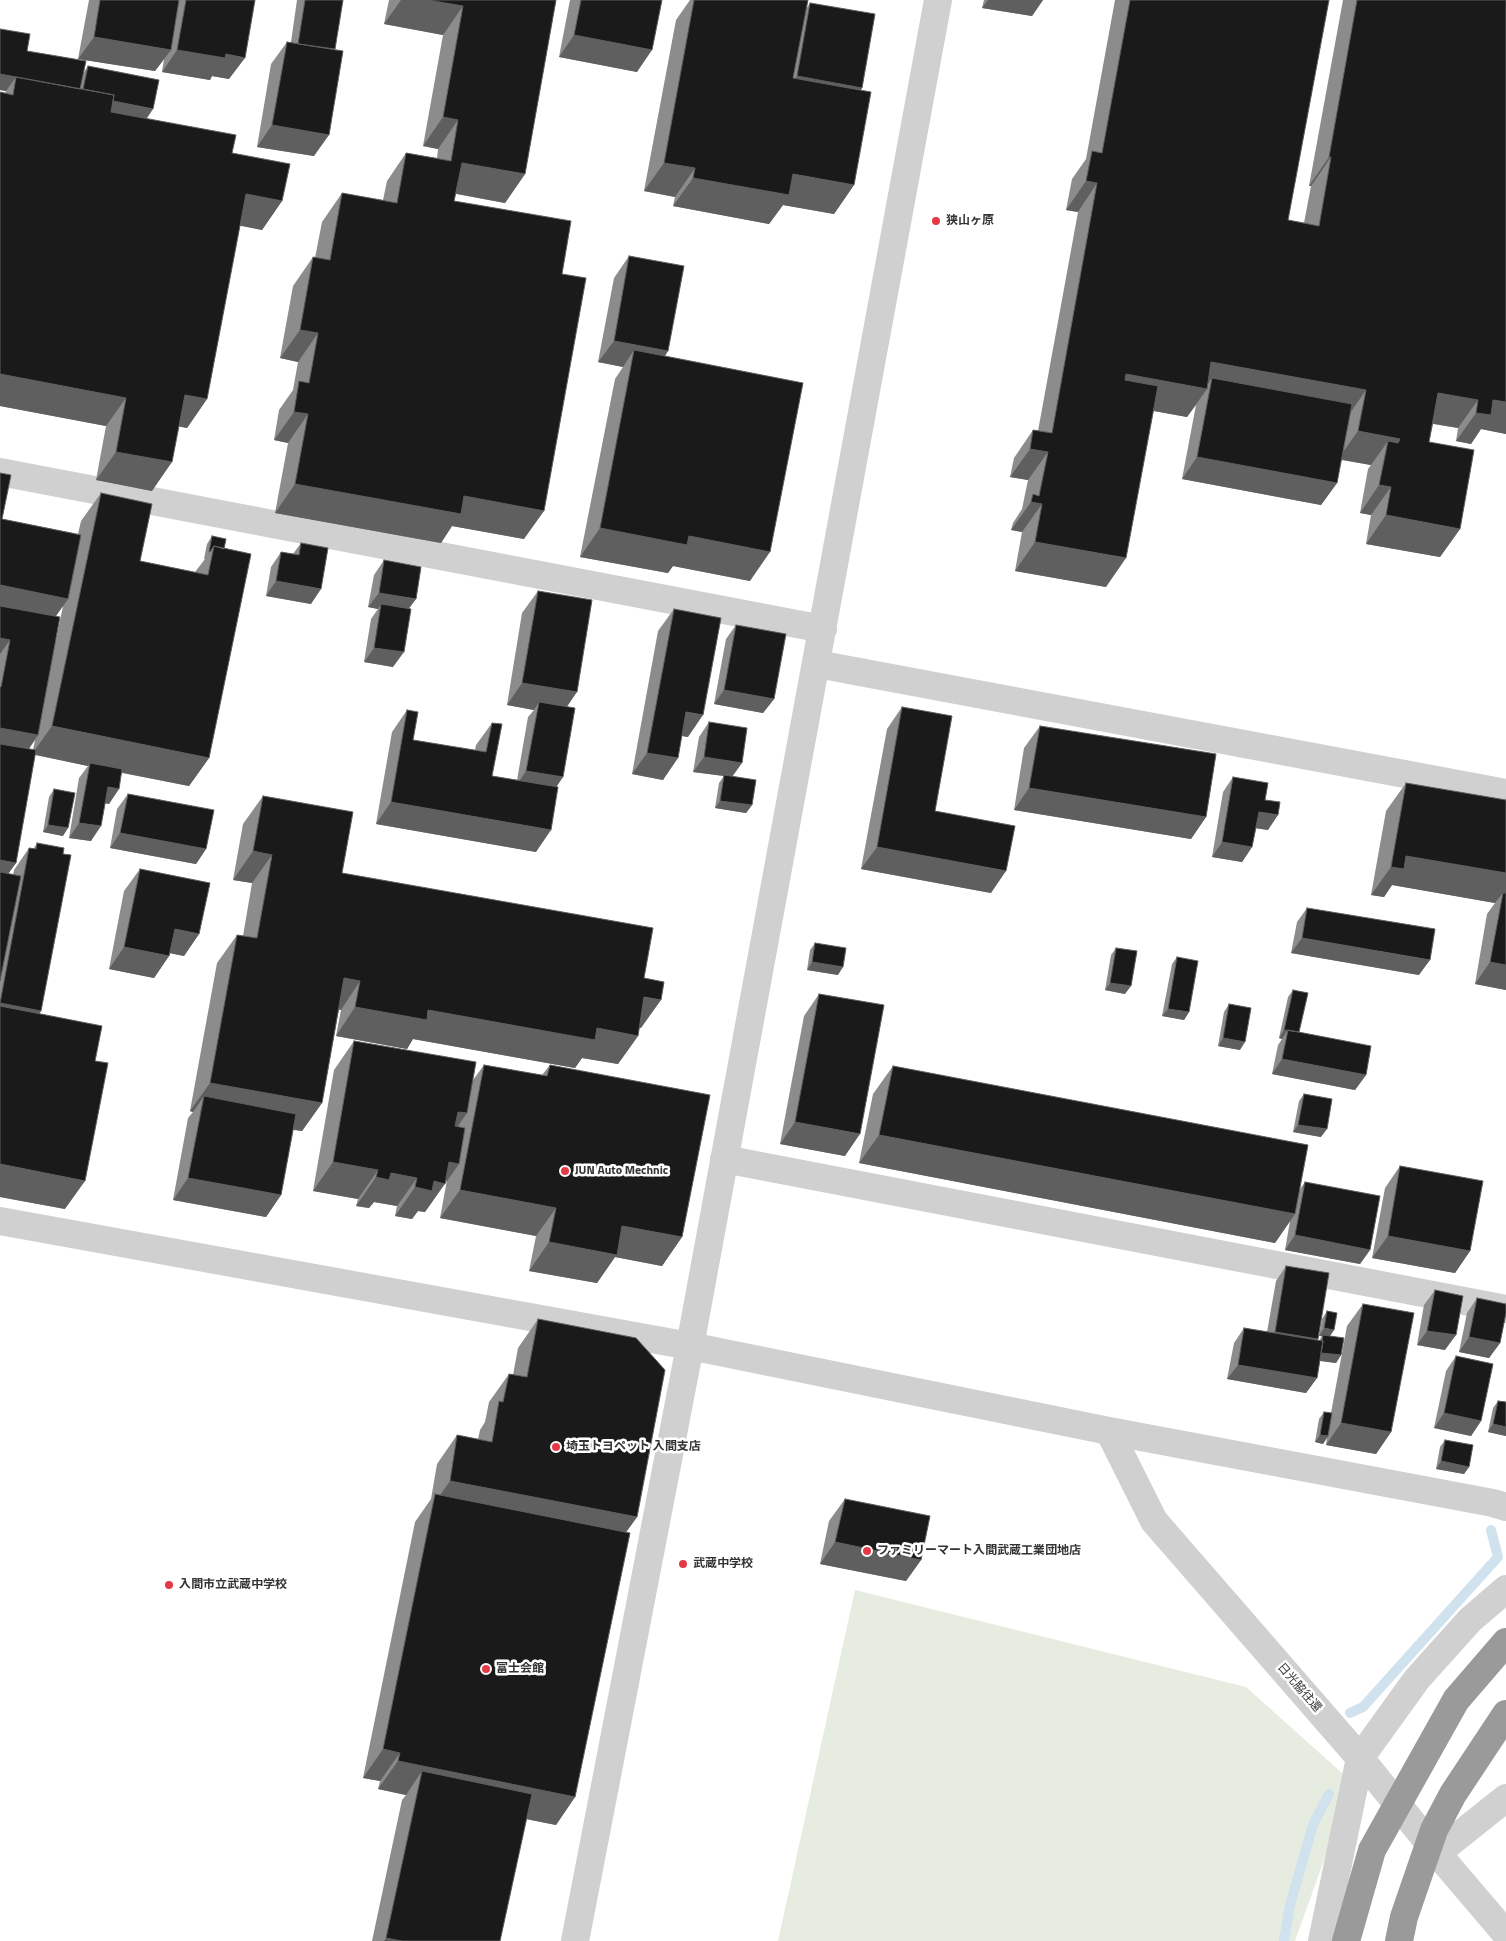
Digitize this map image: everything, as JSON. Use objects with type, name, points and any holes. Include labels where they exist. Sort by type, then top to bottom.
[{"type":"highway","points":[[1346,1941],[1372,1850],[1456,1700],[1506,1642]]},
{"type":"highway","points":[[1399,1941],[1404,1917],[1434,1830],[1453,1794],[1506,1714]]},
{"type":"street","points":[[575,1941],[690,1346],[938,0]]},
{"type":"street","points":[[0,472],[823,629]]},
{"type":"street","points":[[817,664],[1506,793]]},
{"type":"street","points":[[724,1159],[1506,1309]]},
{"type":"street","points":[[0,1221],[690,1346],[1109,1432],[1500,1505]]},
{"type":"street","name":"日光脇往還","points":[[1109,1432],[1154,1521],[1360,1758],[1436,1853],[1506,1934]]},
{"type":"street","points":[[1322,1941],[1360,1758],[1417,1679],[1470,1620],[1506,1589]]},
{"type":"street","points":[[1436,1853],[1506,1798]]},
{"type":"shaded area","points":[[855,1590],[1246,1687],[1352,1782],[1295,1941],[778,1941]]},
{"type":"building","points":[[100,0],[179,0],[171,50],[94,37]]},
{"type":"building","points":[[186,0],[255,0],[245,58],[226,54],[225,58],[177,50]]},
{"type":"building","points":[[305,0],[343,0],[335,49],[298,44]]},
{"type":"building","points":[[427,0],[556,0],[525,174],[462,163],[454,201],[571,221],[562,274],[586,278],[544,511],[464,496],[461,514],[295,484],[308,414],[294,412],[299,381],[309,383],[318,333],[300,330],[313,257],[330,260],[342,193],[397,203],[406,153],[451,161],[458,120],[443,117],[463,6]]},
{"type":"building","points":[[581,0],[662,0],[652,50],[574,35]]},
{"type":"building","points":[[694,0],[808,0],[793,78],[871,92],[854,185],[793,174],[789,195],[693,178],[695,168],[664,163]]},
{"type":"building","points":[[1130,0],[1329,0],[1288,220],[1319,226],[1331,157],[1329,157],[1357,0],[1506,0],[1506,402],[1493,400],[1491,415],[1476,413],[1478,400],[1438,393],[1429,442],[1474,450],[1460,529],[1386,515],[1391,487],[1379,485],[1388,441],[1398,443],[1400,439],[1358,431],[1366,390],[1211,362],[1207,389],[1126,374],[1125,380],[1158,386],[1126,558],[1035,542],[1042,504],[1031,502],[1033,494],[1039,496],[1048,452],[1030,449],[1033,430],[1052,433],[1097,183],[1086,181],[1092,151],[1102,153]]},
{"type":"building","points":[[810,3],[875,14],[862,88],[797,76]]},
{"type":"building","points":[[0,29],[30,34],[27,51],[86,61],[80,89],[0,74]]},
{"type":"building","points":[[287,42],[343,51],[329,135],[272,125]]},
{"type":"building","points":[[88,66],[159,80],[153,109],[113,101],[114,95],[83,89]]},
{"type":"building","points":[[16,77],[114,95],[111,112],[236,135],[232,153],[290,164],[282,201],[246,194],[207,399],[185,395],[172,462],[116,452],[126,398],[0,374],[0,92],[13,95]]},
{"type":"building","points":[[629,256],[684,266],[668,351],[614,341]]},
{"type":"building","points":[[634,350],[803,383],[770,552],[689,536],[687,545],[600,528]]},
{"type":"building","points":[[1212,378],[1352,404],[1337,483],[1197,457]]},
{"type":"building","points":[[0,473],[11,475],[2,519],[81,535],[68,599],[0,585]]},
{"type":"building","points":[[101,493],[152,504],[140,561],[208,575],[214,546],[251,554],[209,758],[52,726]]},
{"type":"building","points":[[212,536],[226,539],[224,549],[214,546],[209,552]]},
{"type":"building","points":[[301,543],[328,548],[321,589],[276,581],[281,552],[299,555]]},
{"type":"building","points":[[384,560],[421,567],[416,599],[379,593]]},
{"type":"building","points":[[538,591],[592,600],[577,692],[522,683]]},
{"type":"building","points":[[381,604],[411,609],[404,652],[374,648]]},
{"type":"building","points":[[0,606],[60,617],[38,735],[0,728],[0,687],[10,640],[0,638]]},
{"type":"building","points":[[674,609],[721,618],[703,715],[686,712],[678,758],[647,753]]},
{"type":"building","points":[[736,625],[786,634],[774,699],[724,690]]},
{"type":"building","points":[[539,702],[575,708],[563,777],[526,771]]},
{"type":"building","points":[[902,707],[952,716],[935,811],[1015,826],[1006,871],[877,847]]},
{"type":"building","points":[[407,710],[418,712],[413,740],[486,752],[492,723],[502,724],[492,776],[558,787],[551,830],[391,802]]},
{"type":"building","points":[[709,722],[747,728],[742,763],[704,757]]},
{"type":"building","points":[[1040,726],[1216,754],[1206,817],[1029,788]]},
{"type":"building","points":[[0,744],[36,750],[16,863],[0,860]]},
{"type":"building","points":[[90,763],[122,769],[119,789],[108,787],[101,826],[79,823]]},
{"type":"building","points":[[724,775],[756,780],[752,805],[720,801]]},
{"type":"building","points":[[1233,777],[1268,783],[1265,800],[1280,802],[1278,815],[1259,812],[1252,847],[1222,842]]},
{"type":"building","points":[[1406,783],[1506,800],[1506,873],[1406,856],[1404,869],[1391,867]]},
{"type":"building","points":[[54,789],[75,793],[68,828],[48,825]]},
{"type":"building","points":[[128,794],[214,810],[206,849],[120,833]]},
{"type":"building","points":[[263,796],[353,812],[342,873],[653,928],[644,978],[664,982],[661,1000],[644,997],[638,1036],[597,1028],[595,1040],[428,1010],[427,1020],[355,1007],[360,981],[344,978],[322,1103],[210,1083],[237,935],[257,938],[272,855],[253,851]]},
{"type":"building","points":[[37,843],[64,848],[63,854],[71,855],[41,1011],[0,1003],[29,848],[36,849]]},
{"type":"building","points":[[140,869],[210,883],[199,934],[175,929],[169,956],[124,947]]},
{"type":"building","points":[[0,872],[21,876],[0,981]]},
{"type":"building","points":[[1503,893],[1506,893],[1506,965],[1490,962]]},
{"type":"building","points":[[1307,908],[1435,929],[1430,960],[1302,938]]},
{"type":"building","points":[[815,943],[846,948],[843,967],[812,962]]},
{"type":"building","points":[[1116,948],[1137,951],[1131,986],[1110,983]]},
{"type":"building","points":[[1177,957],[1198,961],[1189,1012],[1168,1009]]},
{"type":"building","points":[[1293,990],[1308,993],[1299,1032],[1284,1030]]},
{"type":"building","points":[[819,994],[884,1005],[860,1134],[795,1122]]},
{"type":"building","points":[[1229,1004],[1251,1008],[1245,1042],[1223,1038]]},
{"type":"building","points":[[0,1006],[102,1026],[95,1061],[108,1063],[85,1181],[0,1164]]},
{"type":"building","points":[[1288,1030],[1371,1046],[1366,1075],[1282,1059]]},
{"type":"building","points":[[354,1041],[476,1062],[467,1113],[458,1112],[455,1126],[465,1128],[459,1164],[449,1162],[445,1184],[434,1181],[432,1191],[415,1187],[417,1178],[391,1173],[389,1180],[376,1177],[378,1170],[333,1162]]},
{"type":"building","name":"JUN Auto Mechnic","points":[[484,1065],[547,1076],[550,1065],[710,1095],[682,1237],[622,1226],[617,1255],[549,1242],[556,1208],[460,1190]]},
{"type":"building","points":[[893,1066],[1308,1145],[1295,1214],[879,1135]]},
{"type":"building","points":[[1304,1094],[1332,1099],[1327,1129],[1298,1125]]},
{"type":"building","points":[[204,1096],[296,1114],[281,1195],[188,1178]]},
{"type":"building","points":[[1400,1166],[1483,1181],[1470,1251],[1388,1236]]},
{"type":"building","points":[[1305,1182],[1380,1196],[1370,1250],[1295,1235]]},
{"type":"building","points":[[1286,1266],[1329,1273],[1318,1339],[1275,1332]]},
{"type":"building","points":[[1435,1290],[1463,1296],[1456,1335],[1427,1331]]},
{"type":"building","points":[[1477,1298],[1506,1304],[1500,1343],[1469,1337]]},
{"type":"building","points":[[1363,1304],[1414,1313],[1391,1432],[1341,1423]]},
{"type":"building","points":[[1327,1311],[1337,1313],[1334,1330],[1324,1328]]},
{"type":"building","name":"埼玉トヨペット 入間支店","points":[[538,1319],[636,1338],[665,1370],[637,1517],[450,1481],[457,1435],[492,1442],[499,1401],[503,1402],[509,1374],[527,1377]]},
{"type":"building","points":[[1244,1328],[1323,1341],[1317,1378],[1238,1365]]},
{"type":"building","points":[[1323,1335],[1344,1338],[1341,1355],[1321,1353]]},
{"type":"building","points":[[1456,1356],[1493,1364],[1481,1421],[1444,1413]]},
{"type":"building","points":[[1498,1401],[1506,1402],[1506,1427],[1493,1424]]},
{"type":"building","points":[[1324,1412],[1332,1413],[1328,1436],[1320,1435]]},
{"type":"building","points":[[1445,1440],[1473,1445],[1469,1467],[1441,1461]]},
{"type":"building","name":"富士会館","points":[[435,1494],[630,1533],[575,1797],[398,1761],[400,1753],[383,1749]]},
{"type":"building","points":[[845,1499],[930,1516],[921,1560],[835,1542]]},
{"type":"building","points":[[422,1771],[532,1794],[500,1941],[402,1941],[386,1938]]},
{"type":"waterway","points":[[1350,1713],[1363,1707],[1498,1557],[1491,1530]]},
{"type":"waterway","points":[[1284,1941],[1290,1905],[1313,1825],[1329,1794]]},
{"type":"place","name":"狭山ヶ原","points":[[936,221]]},
{"type":"place","name":"JUN Auto Mechnic","points":[[565,1171]]},
{"type":"place","name":"埼玉トヨペット 入間支店","points":[[556,1447]]},
{"type":"place","name":"ファミリーマート入間武蔵工業団地店","points":[[867,1551]]},
{"type":"place","name":"武蔵中学校","points":[[683,1564]]},
{"type":"place","name":"入間市立武蔵中学校","points":[[169,1585]]},
{"type":"place","name":"富士会館","points":[[486,1669]]}]
